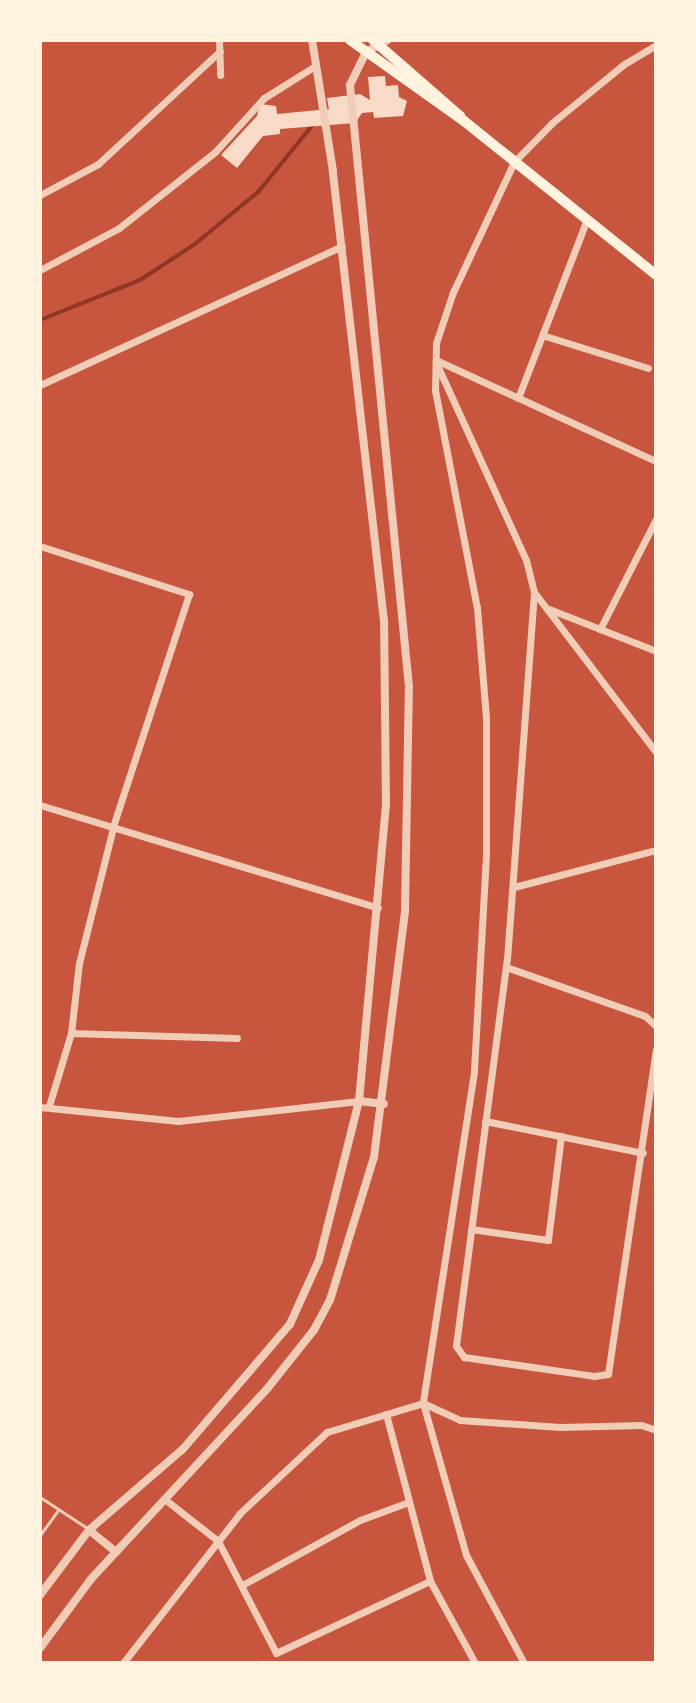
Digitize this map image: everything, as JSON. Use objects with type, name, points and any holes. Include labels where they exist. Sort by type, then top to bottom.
[{"type":"main road","points":[[350,40],[464,121],[656,275]]},
{"type":"main road","points":[[380,42],[464,121]]},
{"type":"street","points":[[219,40],[220,75]]},
{"type":"street","points":[[40,1595],[89,1530],[183,1449],[290,1324],[319,1260],[359,1101],[378,908],[388,721],[384,621],[342,246],[312,40]]},
{"type":"street","points":[[40,1648],[116,1552],[167,1501],[314,1330],[330,1300],[374,1157],[384,1104],[405,910],[409,687],[352,133],[350,85],[366,52],[380,42]]},
{"type":"street","points":[[524,1663],[466,1555],[423,1403],[474,1072],[486,855],[486,718],[477,608],[435,390],[436,361],[453,292],[514,162],[563,113],[656,45]]},
{"type":"street","points":[[40,195],[98,164],[220,51]]},
{"type":"street","points":[[40,270],[119,228],[215,152],[264,98],[315,66]]},
{"type":"street","points":[[518,398],[587,219]]},
{"type":"street","points":[[40,385],[342,246]]},
{"type":"street","points":[[542,335],[648,368]]},
{"type":"street","points":[[436,361],[656,461]]},
{"type":"street","points":[[436,361],[526,560],[534,592],[506,967],[456,1346],[464,1357],[594,1376],[608,1374],[656,1050]]},
{"type":"street","points":[[600,629],[656,519]]},
{"type":"street","points":[[40,546],[189,594],[114,824],[79,963],[71,1033],[44,1107],[85,1115],[178,1121],[359,1101],[384,1104]]},
{"type":"street","points":[[534,592],[656,752]]},
{"type":"street","points":[[547,608],[656,651]]},
{"type":"street","points":[[40,805],[114,824],[378,908]]},
{"type":"street","points":[[514,887],[656,850]]},
{"type":"street","points":[[506,967],[645,1016],[656,1026]]},
{"type":"street","points":[[71,1033],[237,1038]]},
{"type":"street","points":[[485,1121],[643,1153]]},
{"type":"street","points":[[471,1229],[548,1240],[561,1136]]},
{"type":"street","points":[[123,1663],[240,1513],[327,1432],[423,1403],[460,1420],[560,1427],[641,1425],[656,1430]]},
{"type":"street","points":[[386,1414],[406,1503],[430,1581],[475,1663]]},
{"type":"street","points":[[167,1501],[218,1541],[244,1584],[276,1653],[430,1581]]},
{"type":"street","points":[[244,1584],[360,1520],[406,1503]]},
{"type":"street","points":[[89,1530],[116,1552]]},
{"type":"lane","points":[[40,1497],[89,1530]]},
{"type":"lane","points":[[40,1535],[58,1510]]},
{"type":"building","points":[[385,76],[386,86],[398,85],[399,97],[407,101],[403,116],[374,118],[373,112],[362,113],[355,123],[280,129],[280,134],[263,136],[237,168],[221,155],[257,116],[260,104],[276,106],[277,114],[329,109],[327,98],[360,94],[370,100],[368,77]]},
{"type":"waterway","points":[[40,320],[140,280],[195,244],[258,192],[315,122]]}]
